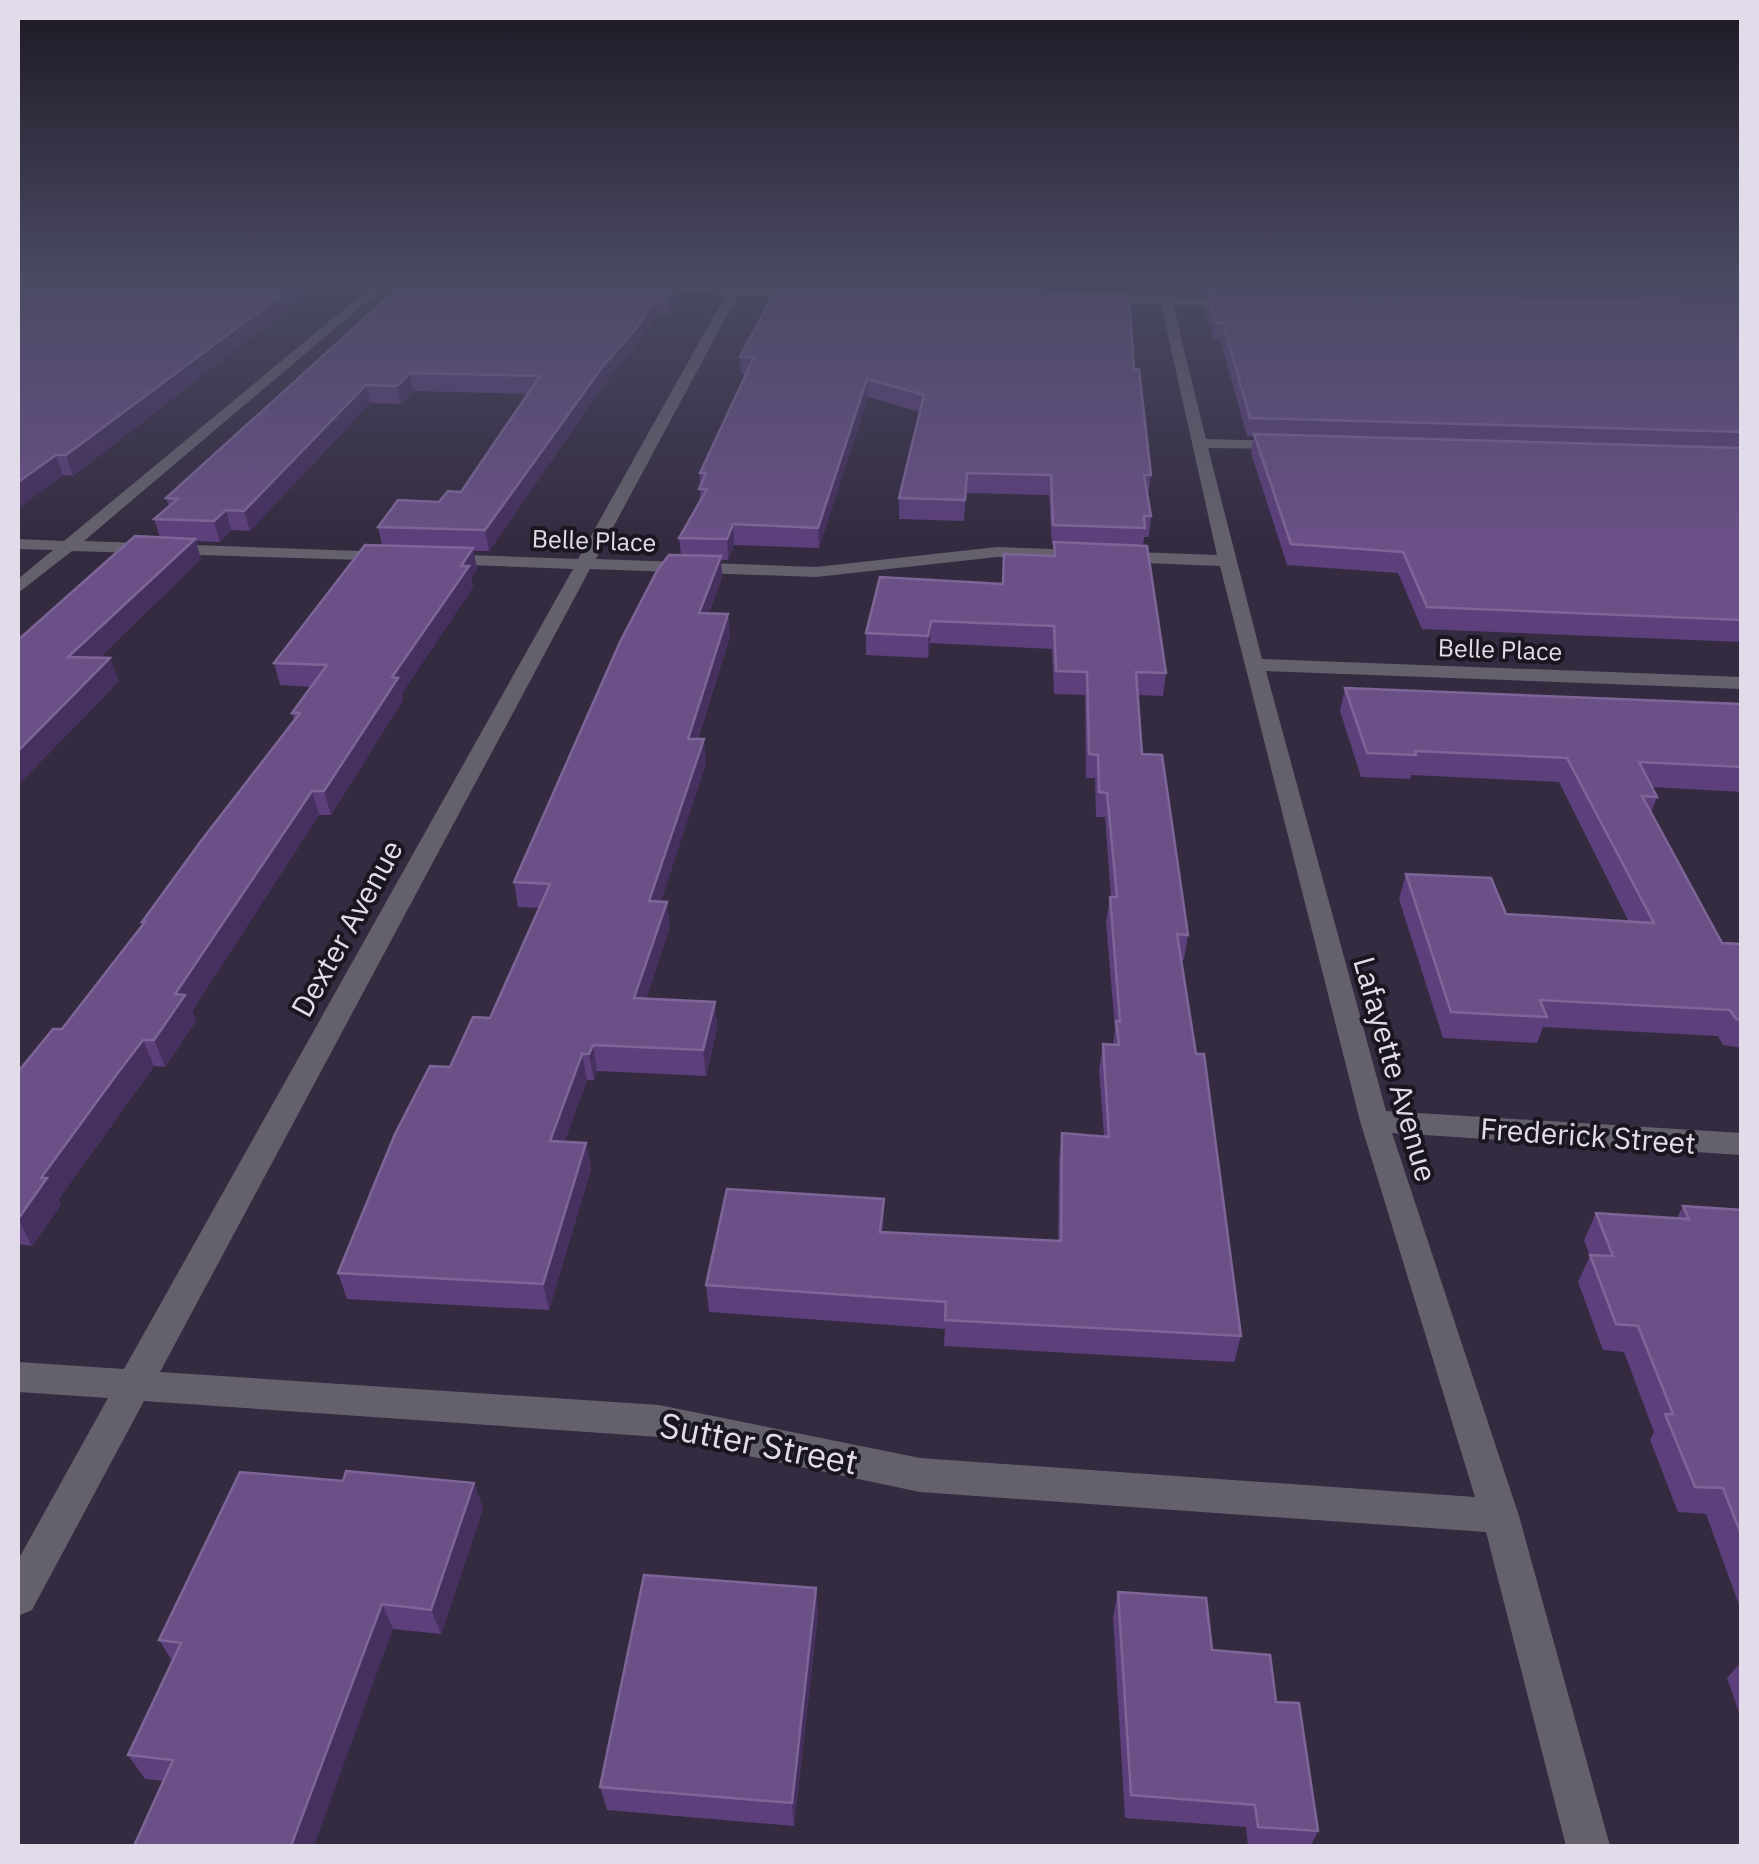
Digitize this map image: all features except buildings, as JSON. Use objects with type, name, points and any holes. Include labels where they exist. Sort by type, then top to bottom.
[{"type":"street","points":[[18,588],[283,365]]},
{"type":"street","name":"Dexter Avenue","points":[[18,1597],[693,365]]},
{"type":"street","name":"Lafayette Avenue","points":[[1182,365],[1227,561],[1374,1121],[1500,1516],[1588,1846]]},
{"type":"street","points":[[1202,443],[1298,446]]},
{"type":"street","points":[[18,544],[402,558]]},
{"type":"street","name":"Belle Place","points":[[422,558],[816,572],[996,552],[1227,561]]},
{"type":"street","name":"Belle Place","points":[[1256,665],[1742,683]]},
{"type":"street","name":"Frederick Street","points":[[1374,1121],[1742,1144]]},
{"type":"street","name":"Sutter Street","points":[[18,1376],[659,1420],[920,1475],[1500,1516]]}]
